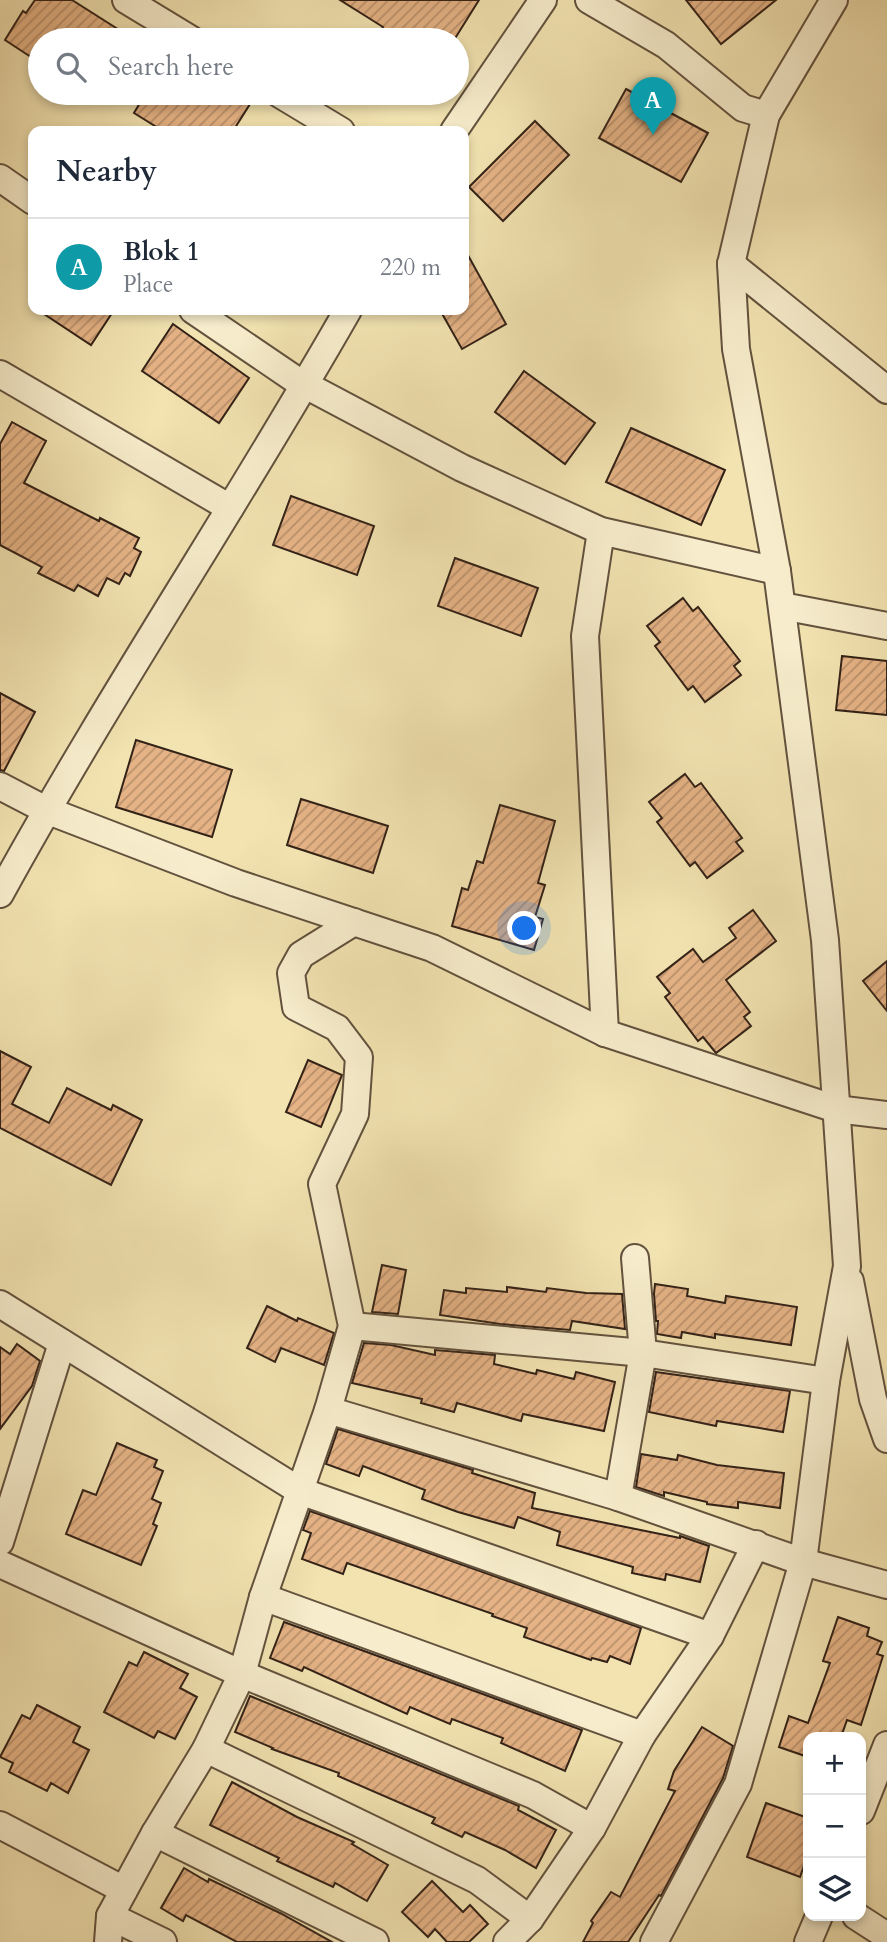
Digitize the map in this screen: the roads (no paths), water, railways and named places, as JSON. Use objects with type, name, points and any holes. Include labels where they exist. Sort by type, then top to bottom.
[{"type":"street","points":[[126,0],[172,28]]},
{"type":"street","points":[[457,126],[543,0]]},
{"type":"street","points":[[589,0],[666,45],[743,108],[766,115]]},
{"type":"street","points":[[834,0],[766,115],[731,264],[736,349],[777,571],[825,940],[847,1266],[887,1439]]},
{"type":"street","points":[[298,105],[333,126]]},
{"type":"street","points":[[0,178],[28,198]]},
{"type":"street","points":[[731,264],[887,390]]},
{"type":"street","points":[[202,315],[306,384],[462,468],[601,531],[777,571]]},
{"type":"street","points":[[0,894],[46,810],[306,384],[345,315]]},
{"type":"street","points":[[0,374],[230,508]]},
{"type":"street","points":[[601,531],[585,636],[606,1033]]},
{"type":"street","points":[[782,606],[887,626]]},
{"type":"street","points":[[0,786],[46,810],[236,883],[432,948],[606,1033],[836,1110],[887,1115]]},
{"type":"street","points":[[163,1942],[109,1929],[124,1890],[206,1749],[242,1674],[263,1597],[328,1410],[352,1326],[322,1184],[355,1114],[359,1057],[337,1028],[296,1007],[291,972],[301,955],[354,922]]},
{"type":"street","points":[[618,1497],[643,1353],[635,1258]]},
{"type":"street","points":[[654,1942],[738,1784],[803,1562],[826,1381],[847,1266]]},
{"type":"street","points":[[0,1304],[300,1491],[710,1636]]},
{"type":"street","points":[[352,1326],[643,1353],[826,1381]]},
{"type":"street","points":[[0,1542],[62,1343]]},
{"type":"street","points":[[328,1410],[618,1497],[803,1562],[887,1585]]},
{"type":"street","points":[[507,1942],[530,1919],[592,1828],[642,1735],[710,1636],[756,1544]]},
{"type":"street","points":[[0,1564],[242,1674],[533,1794],[592,1828]]},
{"type":"street","points":[[263,1597],[642,1735]]},
{"type":"street","points":[[866,1798],[887,1745]]},
{"type":"street","points":[[206,1749],[477,1880],[530,1919]]},
{"type":"street","points":[[0,1825],[124,1890]]},
{"type":"street","points":[[155,1833],[375,1942]]},
{"type":"street","points":[[808,1942],[817,1921]]},
{"type":"street","points":[[864,1921],[887,1936]]},
{"type":"place","name":"Blok 1","points":[[653,135]]}]
